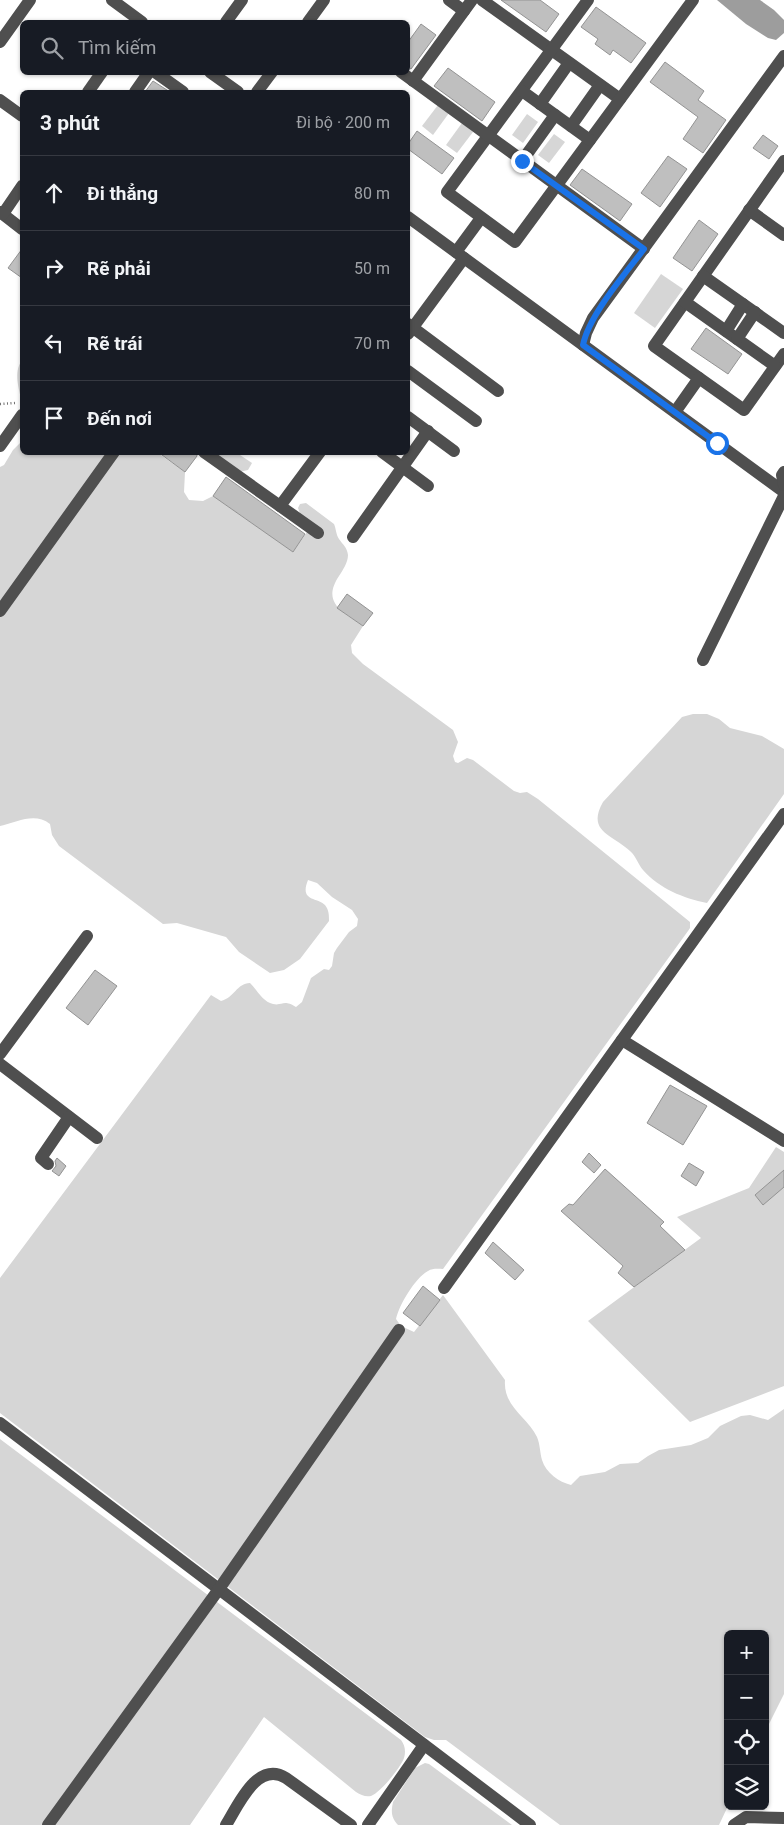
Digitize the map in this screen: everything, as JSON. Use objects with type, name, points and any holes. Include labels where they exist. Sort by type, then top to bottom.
[{"type":"street","points":[[0,42],[30,0]]},
{"type":"street","points":[[227,20],[242,0]]},
{"type":"street","points":[[309,20],[324,0]]},
{"type":"street","points":[[448,0],[464,11]]},
{"type":"street","points":[[413,81],[472,0]]},
{"type":"street","points":[[482,0],[620,100]]},
{"type":"street","points":[[588,0],[447,192],[515,242],[693,0]]},
{"type":"street","points":[[116,1],[137,20]]},
{"type":"street","points":[[583,345],[593,318],[784,56]]},
{"type":"street","points":[[540,104],[569,63]]},
{"type":"street","points":[[90,90],[100,75]]},
{"type":"street","points":[[136,90],[147,75]]},
{"type":"street","points":[[159,75],[180,90]]},
{"type":"street","points":[[214,75],[235,90]]},
{"type":"street","points":[[258,90],[270,75]]},
{"type":"street","points":[[405,75],[644,249]]},
{"type":"street","points":[[570,126],[600,85]]},
{"type":"street","points":[[522,91],[590,140]]},
{"type":"street","points":[[0,100],[20,115]]},
{"type":"street","points":[[522,161],[555,115]]},
{"type":"street","points":[[784,161],[654,346],[744,410],[784,354]]},
{"type":"street","points":[[20,189],[1,213],[20,227]]},
{"type":"street","points":[[749,210],[784,235]]},
{"type":"street","points":[[410,218],[784,494],[703,660]]},
{"type":"street","points":[[410,327],[460,255],[481,218]]},
{"type":"street","points":[[703,276],[784,333]]},
{"type":"street","points":[[685,302],[775,366]]},
{"type":"street","points":[[726,331],[744,304]]},
{"type":"street","points":[[737,339],[755,312]]},
{"type":"street","points":[[410,329],[498,391]]},
{"type":"street","points":[[410,372],[476,421]]},
{"type":"street","points":[[675,412],[699,378]]},
{"type":"street","points":[[0,446],[20,418]]},
{"type":"street","points":[[410,418],[454,451]]},
{"type":"street","points":[[353,537],[428,432]]},
{"type":"street","points":[[0,611],[112,455]]},
{"type":"street","points":[[208,455],[318,533]]},
{"type":"street","points":[[280,506],[318,455]]},
{"type":"street","points":[[386,455],[428,486]]},
{"type":"street","points":[[784,472],[782,475],[784,485]]},
{"type":"street","points":[[444,1288],[784,814]]},
{"type":"street","points":[[0,1054],[87,936]]},
{"type":"street","points":[[622,1040],[784,1141]]},
{"type":"street","points":[[0,1064],[97,1138]]},
{"type":"street","points":[[48,1164],[41,1158],[69,1117]]},
{"type":"street","points":[[48,1825],[219,1589],[400,1330]]},
{"type":"street","points":[[0,1423],[530,1825]]},
{"type":"street","points":[[368,1825],[424,1745]]},
{"type":"street","points":[[226,1825],[255,1780],[271,1774],[282,1775],[351,1825]]},
{"type":"street","points":[[734,1825],[746,1817],[784,1818]]},
{"type":"path","points":[[0,404],[20,401]]},
{"type":"shaded area","points":[[717,0],[760,0],[784,20],[784,33],[776,40],[768,38],[746,24]]},
{"type":"shaded area","points":[[438,105],[449,113],[433,135],[422,126]]},
{"type":"shaded area","points":[[527,114],[538,122],[523,143],[512,135]]},
{"type":"shaded area","points":[[462,123],[473,132],[457,153],[446,145]]},
{"type":"shaded area","points":[[554,134],[565,142],[549,163],[538,155]]},
{"type":"shaded area","points":[[661,274],[683,289],[655,328],[634,313]]},
{"type":"shaded area","points":[[20,363],[20,394],[17,375]]},
{"type":"shaded area","points":[[20,443],[20,455],[161,455],[185,472],[184,492],[189,500],[203,501],[213,496],[293,552],[307,532],[298,508],[300,504],[306,503],[334,524],[338,537],[346,548],[348,558],[334,585],[332,593],[333,600],[337,606],[363,626],[351,645],[352,653],[363,664],[453,730],[458,742],[453,756],[455,762],[458,763],[467,758],[473,760],[514,791],[520,793],[527,792],[538,799],[690,922],[688,931],[443,1269],[430,1270],[418,1279],[404,1300],[396,1319],[401,1326],[414,1332],[443,1295],[505,1380],[505,1389],[508,1397],[537,1437],[544,1465],[550,1473],[562,1482],[571,1485],[580,1476],[605,1472],[620,1464],[638,1463],[659,1450],[691,1445],[708,1438],[720,1426],[741,1416],[750,1415],[768,1420],[784,1409],[784,1694],[769,1724],[769,1630],[724,1630],[724,1810],[726,1810],[719,1825],[560,1825],[446,1740],[434,1740],[425,1737],[0,1413],[0,1278],[211,995],[221,1001],[229,997],[242,985],[250,983],[269,1003],[288,1003],[296,1007],[302,1002],[311,978],[324,969],[329,970],[332,966],[334,953],[349,932],[357,926],[358,919],[352,910],[332,897],[317,883],[308,880],[306,892],[310,898],[325,905],[329,921],[300,959],[284,970],[270,973],[239,952],[226,937],[177,923],[163,924],[59,846],[52,835],[50,824],[44,820],[32,818],[0,826],[0,467],[4,465],[13,450]]},
{"type":"shaded area","points":[[219,455],[240,455],[252,463],[248,470],[239,472]]},
{"type":"shaded area","points":[[693,714],[707,714],[719,719],[730,728],[762,736],[784,749],[784,794],[707,903],[681,895],[664,887],[650,877],[630,851],[604,832],[598,820],[603,802],[682,717]]},
{"type":"shaded area","points":[[776,1147],[784,1152],[784,1386],[690,1422],[588,1321],[701,1238],[677,1217],[749,1188]]},
{"type":"shaded area","points":[[0,1439],[401,1740],[405,1749],[404,1758],[390,1779],[380,1790],[371,1796],[360,1794],[264,1717],[190,1825],[0,1825]]},
{"type":"shaded area","points":[[425,1763],[429,1764],[512,1825],[398,1825],[392,1814],[393,1802],[415,1768]]},
{"type":"building","points":[[501,0],[540,0],[559,14],[546,32]]},
{"type":"building","points":[[596,7],[646,43],[631,63],[613,50],[610,55],[595,44],[598,39],[581,27]]},
{"type":"building","points":[[421,24],[436,35],[411,69],[410,68],[410,39]]},
{"type":"building","points":[[665,62],[704,91],[698,100],[726,120],[703,153],[683,139],[698,117],[650,82]]},
{"type":"building","points":[[448,68],[495,102],[482,121],[434,86]]},
{"type":"building","points":[[153,81],[167,90],[146,90]]},
{"type":"building","points":[[417,131],[454,158],[442,174],[410,150],[410,141]]},
{"type":"building","points":[[763,135],[778,146],[769,159],[753,148]]},
{"type":"building","points":[[668,156],[687,169],[660,207],[641,193]]},
{"type":"building","points":[[582,169],[632,204],[620,221],[570,185]]},
{"type":"building","points":[[699,220],[718,234],[692,271],[673,258]]},
{"type":"building","points":[[20,252],[20,277],[8,268]]},
{"type":"building","points":[[706,328],[742,354],[728,374],[691,349]]},
{"type":"building","points":[[162,455],[197,455],[185,472]]},
{"type":"building","points":[[226,477],[305,534],[293,552],[213,496]]},
{"type":"building","points":[[347,594],[373,613],[363,626],[337,608]]},
{"type":"building","points":[[95,970],[117,986],[88,1025],[66,1008]]},
{"type":"building","points":[[670,1085],[707,1106],[683,1145],[647,1123]]},
{"type":"building","points":[[589,1153],[601,1165],[594,1173],[582,1162]]},
{"type":"building","points":[[57,1158],[66,1166],[59,1176],[52,1171],[56,1166],[55,1161]]},
{"type":"building","points":[[689,1163],[704,1172],[696,1186],[681,1176]]},
{"type":"building","points":[[605,1169],[664,1222],[660,1226],[685,1250],[634,1287],[618,1273],[623,1266],[561,1211],[569,1204],[573,1205]]},
{"type":"building","points":[[784,1170],[784,1187],[763,1205],[755,1195]]},
{"type":"building","points":[[493,1242],[524,1270],[515,1280],[485,1253]]},
{"type":"building","points":[[423,1286],[440,1300],[420,1326],[403,1313]]},
{"type":"route","points":[[522,161],[644,249],[593,318],[588,326],[583,345],[717,443]]}]
